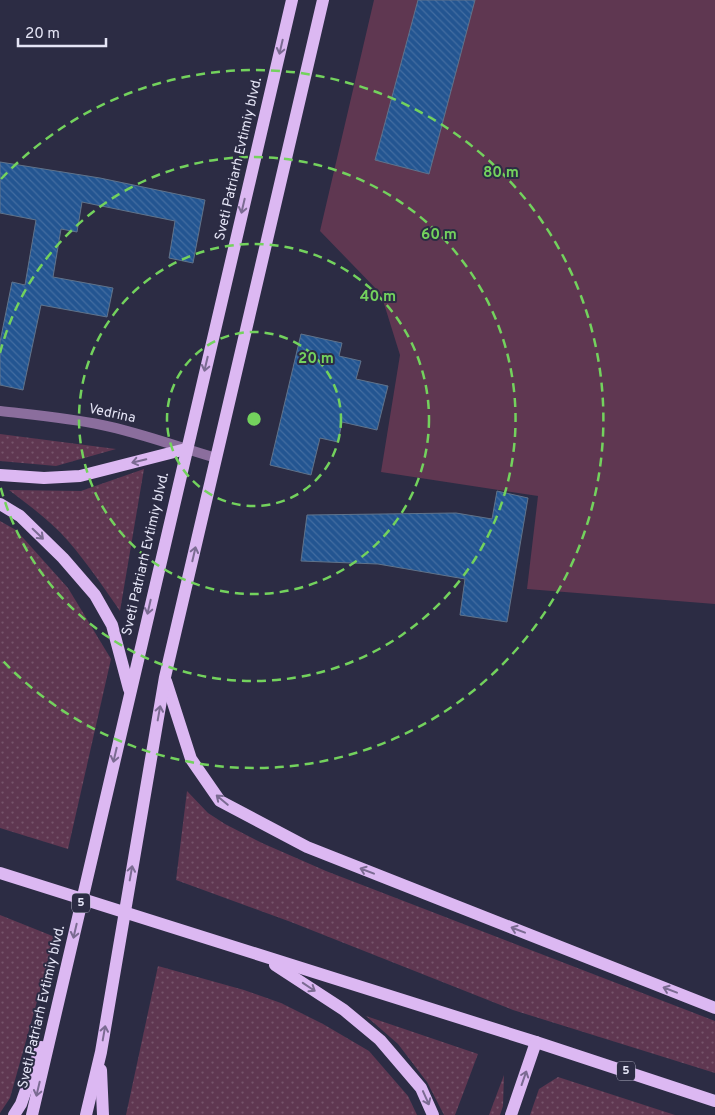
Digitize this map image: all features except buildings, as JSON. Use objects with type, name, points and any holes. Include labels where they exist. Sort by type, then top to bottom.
[{"type":"main road","name":"Sveti Patriarh Evtimiy blvd.","points":[[32,1115],[292,0]]},
{"type":"main road","points":[[86,1115],[101,1052],[165,677],[323,0]]},
{"type":"main road","points":[[0,476],[44,478],[80,476],[186,449]]},
{"type":"main road","name":"5","points":[[0,504],[20,516],[63,558],[95,595],[112,625],[130,691]]},
{"type":"main road","points":[[165,677],[191,759],[220,801],[307,847],[715,1008]]},
{"type":"main road","name":"5","points":[[4,874],[536,1042],[715,1101]]},
{"type":"main road","points":[[253,953],[288,973],[344,1010],[380,1040],[421,1088],[433,1115]]},
{"type":"main road","points":[[14,1115],[22,1104],[65,973]]},
{"type":"main road","points":[[511,1115],[536,1042]]},
{"type":"main road","points":[[101,1052],[103,1115]]},
{"type":"street","name":"Vedrina","points":[[0,411],[102,425],[140,434],[216,458]]},
{"type":"shaded area","points":[[374,0],[715,0],[715,604],[527,589],[538,496],[381,472],[400,355],[381,294],[320,231]]},
{"type":"shaded area","points":[[0,434],[116,449],[56,466],[0,461]]},
{"type":"shaded area","points":[[144,469],[120,611],[76,550],[40,514],[9,490],[81,491]]},
{"type":"shaded area","points":[[0,521],[16,530],[68,588],[111,659],[68,849],[0,828]]},
{"type":"shaded area","points":[[187,791],[208,813],[225,824],[262,843],[326,871],[715,1021],[715,1073],[513,1010],[291,922],[176,880]]},
{"type":"shaded area","points":[[0,915],[55,937],[10,1098],[0,1113]]},
{"type":"shaded area","points":[[158,966],[244,990],[281,1003],[323,1024],[369,1051],[408,1096],[417,1115],[126,1115]]},
{"type":"shaded area","points":[[366,1016],[478,1054],[455,1115],[444,1115],[427,1082],[398,1044]]},
{"type":"shaded area","points":[[504,1075],[503,1106],[500,1115],[489,1115]]},
{"type":"shaded area","points":[[558,1077],[675,1115],[530,1115],[539,1089]]}]
